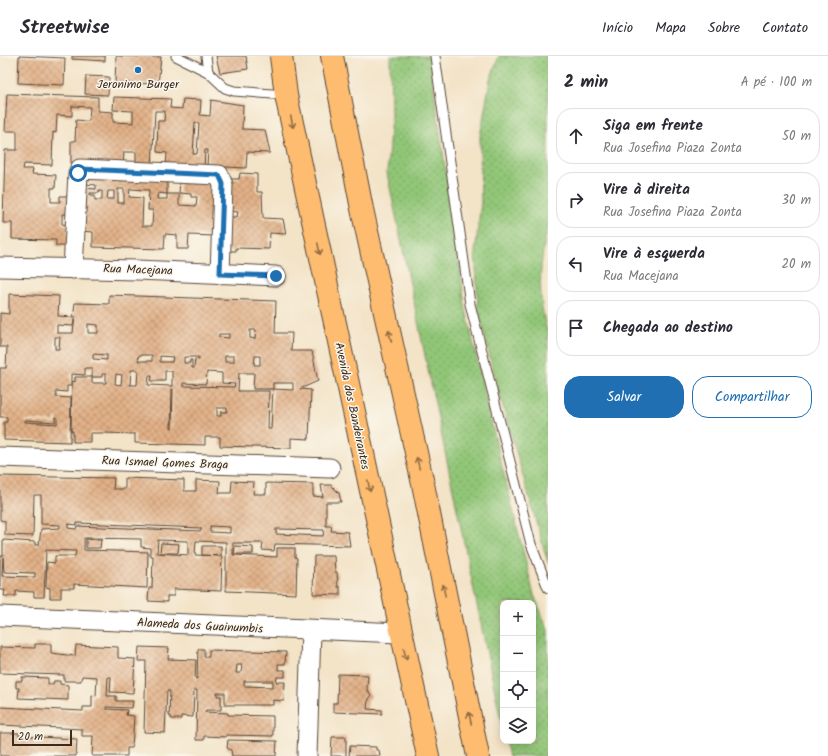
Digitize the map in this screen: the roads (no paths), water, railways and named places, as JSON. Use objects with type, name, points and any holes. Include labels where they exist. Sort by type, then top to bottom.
[{"type":"highway","name":"Avenida dos Bandeirantes","points":[[281,56],[286,95],[400,633],[428,756]]},
{"type":"highway","points":[[332,56],[362,209],[423,484],[478,756]]},
{"type":"street","points":[[73,269],[79,170],[207,173],[219,175],[223,184],[220,274]]},
{"type":"street","name":"Rua Macejana","points":[[0,267],[276,276]]},
{"type":"street","name":"Rua Ismael Gomes Braga","points":[[0,457],[330,468]]},
{"type":"street","name":"Alameda dos Guainumbis","points":[[0,616],[312,631],[400,633]]},
{"type":"street","points":[[307,756],[312,631]]},
{"type":"lane","points":[[176,56],[208,72],[225,88],[234,91],[286,95]]},
{"type":"lane","points":[[206,56],[208,72]]},
{"type":"lane","points":[[435,56],[470,304],[531,544],[548,588]]},
{"type":"place","name":"Jeronimo Burger","points":[[138,70]]}]
